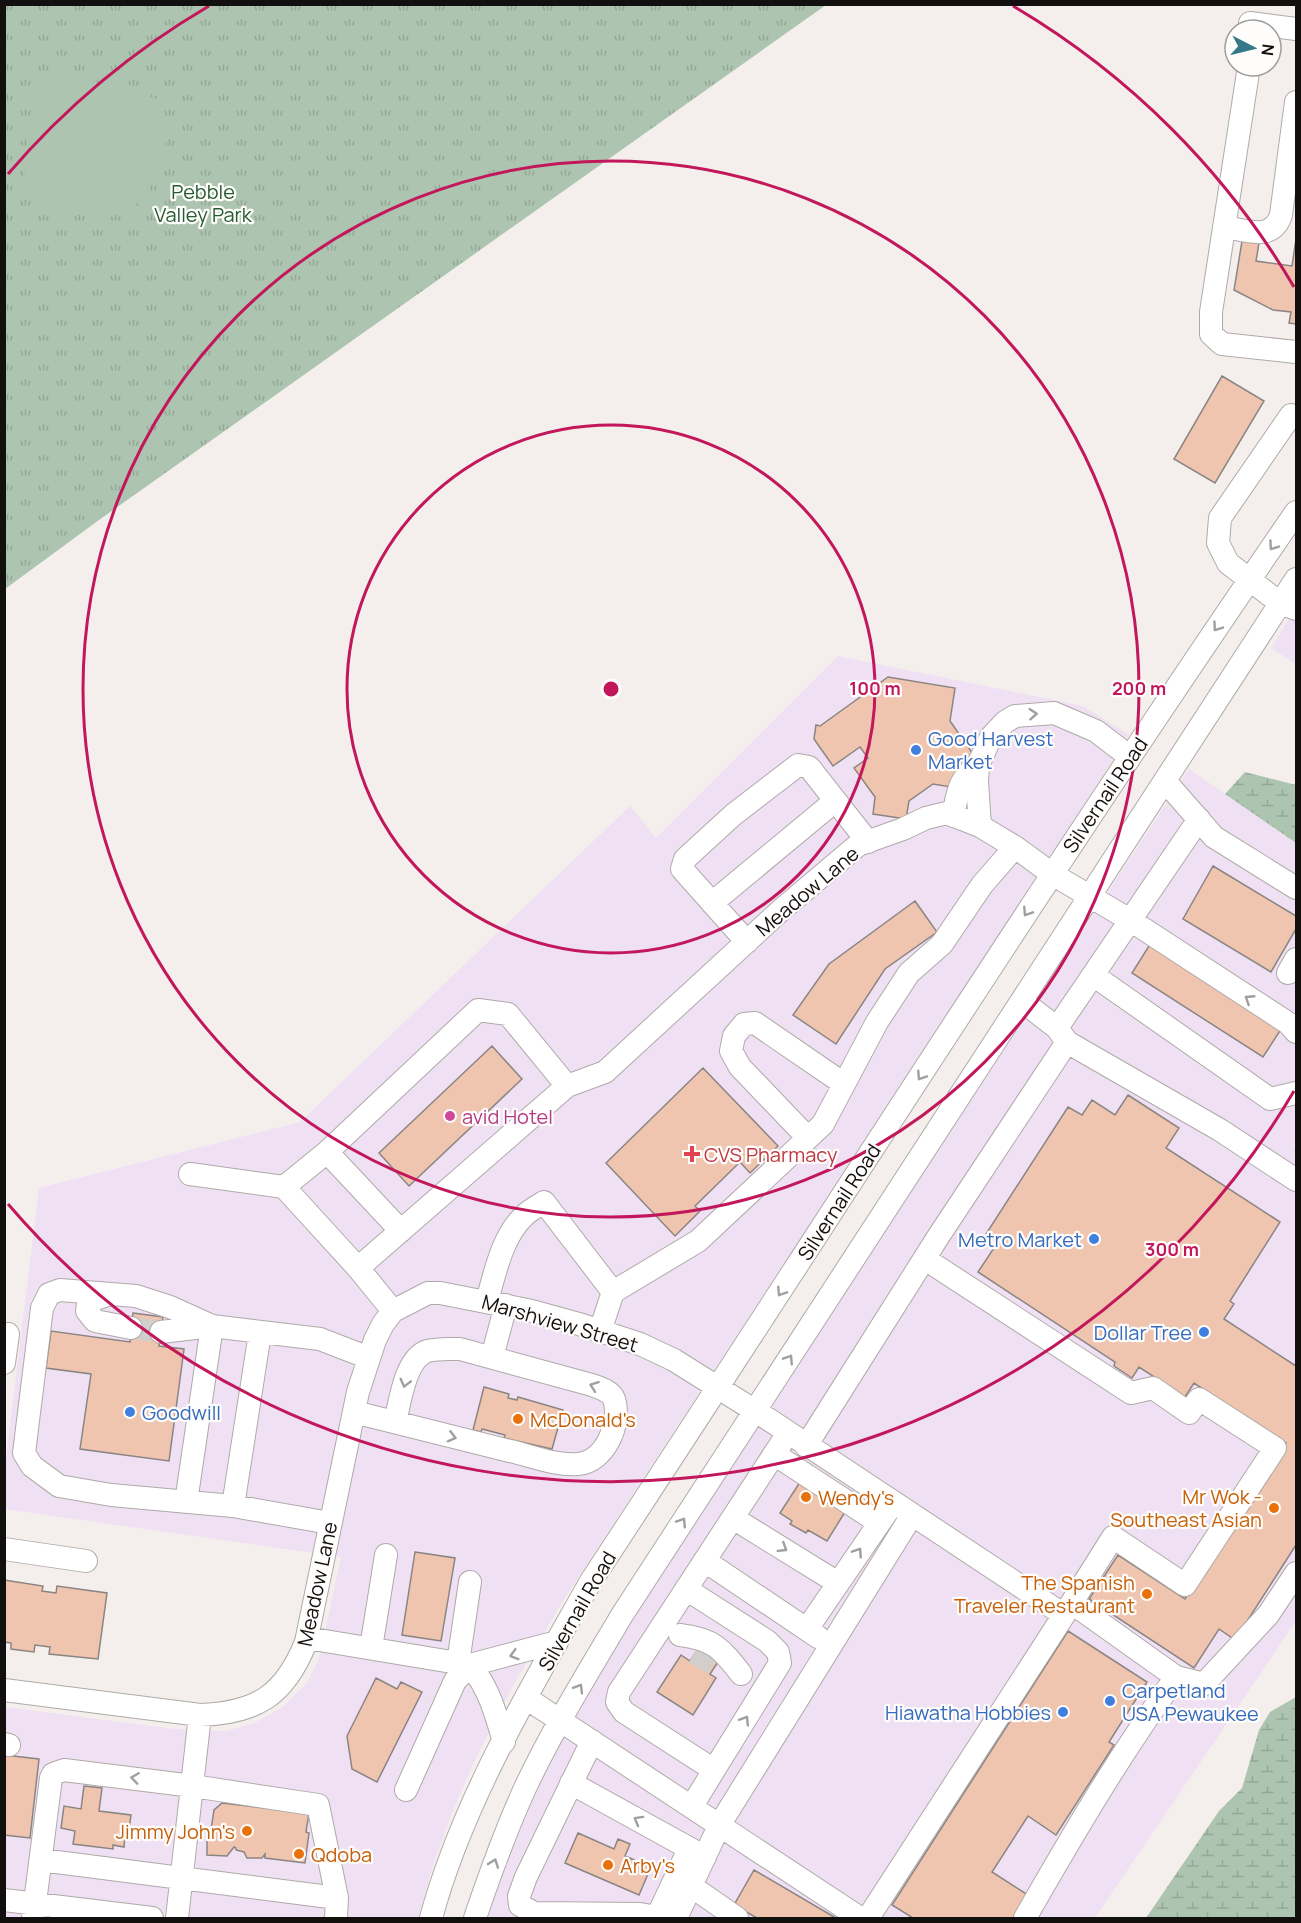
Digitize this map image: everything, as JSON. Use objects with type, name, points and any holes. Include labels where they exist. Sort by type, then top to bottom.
[{"type":"street","points":[[1247,78],[1211,312],[1211,334],[1222,344],[1296,352]]},
{"type":"street","points":[[1224,226],[1260,233],[1277,225],[1281,215],[1296,102]]},
{"type":"street","points":[[1288,606],[1228,562],[1218,543],[1221,518],[1291,415]]},
{"type":"street","name":"Silvernail Road","points":[[431,1918],[455,1848],[478,1792],[526,1698],[591,1581],[1052,874],[1296,512]]},
{"type":"street","name":"Silvernail Road","points":[[475,1918],[526,1786],[560,1720],[622,1615],[1165,781],[1288,606],[1296,579]]},
{"type":"street","points":[[1130,757],[1096,731],[1054,713],[1015,716],[1005,722],[991,737],[978,765],[980,826],[1090,898],[1130,920],[1288,1023],[1296,1032]]},
{"type":"street","points":[[747,942],[682,869],[685,859],[733,815],[798,765],[809,767],[868,842]]},
{"type":"street","points":[[953,816],[958,792],[966,774],[978,765]]},
{"type":"street","points":[[1165,781],[1214,837],[1296,888]]},
{"type":"street","points":[[712,903],[835,801]]},
{"type":"street","name":"Meadow Lane","points":[[567,1086],[606,1072],[780,911],[858,845],[926,818],[947,813],[980,826]]},
{"type":"street","points":[[714,1770],[624,1712],[617,1701],[619,1692],[672,1629],[686,1588],[774,1454],[797,1439],[925,1259],[1062,1035],[1093,975],[1199,819]]},
{"type":"street","points":[[600,1331],[613,1292],[698,1241],[823,1124],[877,1022],[909,974],[942,944],[982,885],[1015,848]]},
{"type":"street","points":[[1093,975],[1270,1099],[1296,1093]]},
{"type":"street","points":[[1023,1001],[1062,1035],[1220,1130],[1296,1180]]},
{"type":"street","points":[[284,1187],[327,1152],[478,1010],[508,1014],[567,1086],[358,1268]]},
{"type":"street","points":[[808,1138],[740,1067],[731,1051],[734,1036],[744,1024],[755,1023],[844,1084]]},
{"type":"street","points":[[327,1152],[401,1231]]},
{"type":"street","points":[[190,1174],[284,1187],[358,1268],[393,1311]]},
{"type":"street","points":[[492,1357],[498,1262],[510,1235],[524,1216],[544,1202],[613,1292]]},
{"type":"street","points":[[868,1918],[1113,1537],[1185,1585],[1275,1448],[1199,1399],[1189,1413],[1153,1388],[1131,1393],[925,1259]]},
{"type":"street","points":[[212,1326],[170,1307],[136,1296],[60,1290],[49,1294],[42,1308],[24,1453],[32,1466],[59,1486],[111,1495],[233,1506],[330,1523]]},
{"type":"street","name":"Marshview Street","points":[[393,1311],[428,1293],[440,1293],[497,1303],[640,1344],[718,1388],[912,1515],[1176,1677]]},
{"type":"street","points":[[95,1321],[87,1311],[88,1304],[111,1294]]},
{"type":"street","points":[[40,1324],[51,1310],[63,1305],[74,1308],[95,1321],[131,1328]]},
{"type":"street","name":"Meadow Lane","points":[[4,1690],[200,1715],[224,1714],[242,1710],[265,1700],[284,1682],[298,1663],[307,1638],[354,1412],[369,1358],[383,1324],[393,1311]]},
{"type":"street","points":[[186,1502],[212,1326]]},
{"type":"street","points":[[161,1332],[212,1326],[320,1340],[369,1358]]},
{"type":"street","points":[[233,1506],[260,1333]]},
{"type":"street","points":[[4,1363],[8,1334]]},
{"type":"street","points":[[354,1412],[559,1463],[577,1464],[588,1462],[607,1443],[615,1425],[614,1398],[608,1392],[592,1384],[460,1349],[441,1349],[420,1356],[408,1372],[395,1422]]},
{"type":"street","points":[[774,1454],[878,1522]]},
{"type":"street","points":[[807,1629],[893,1503]]},
{"type":"street","points":[[666,1918],[697,1853],[720,1824],[912,1515]]},
{"type":"street","points":[[733,1518],[838,1583]]},
{"type":"street","points":[[4,1549],[86,1561]]},
{"type":"street","points":[[370,1648],[386,1555]]},
{"type":"street","points":[[705,1561],[831,1645]]},
{"type":"street","points":[[1025,1918],[1082,1819],[1176,1677],[1204,1684],[1268,1615],[1296,1573]]},
{"type":"street","points":[[406,1790],[464,1664],[470,1582]]},
{"type":"street","points":[[686,1588],[767,1641],[778,1652],[780,1663],[692,1806]]},
{"type":"street","points":[[672,1629],[694,1653]]},
{"type":"street","points":[[672,1629],[700,1638],[724,1652],[741,1674]]},
{"type":"street","points":[[307,1638],[464,1664],[557,1642]]},
{"type":"street","points":[[464,1664],[481,1679],[491,1698],[504,1742]]},
{"type":"street","points":[[716,1665],[741,1674],[764,1689]]},
{"type":"street","points":[[526,1698],[860,1918]]},
{"type":"street","points":[[177,1918],[200,1715]]},
{"type":"street","points":[[592,1741],[526,1877],[519,1896],[520,1905],[534,1913],[640,1914],[666,1918]]},
{"type":"street","points":[[34,1911],[41,1860],[53,1774],[64,1770],[318,1805],[337,1908],[182,1878],[41,1860]]},
{"type":"street","points":[[571,1783],[697,1853]]},
{"type":"street","points":[[666,1918],[691,1886],[697,1853]]},
{"type":"street","points":[[691,1886],[737,1918]]},
{"type":"street","points":[[4,1900],[34,1911],[152,1918]]},
{"type":"shaded area","points":[[1296,607],[1296,664],[1271,648]]},
{"type":"shaded area","points":[[838,656],[1083,706],[1129,735],[561,1604],[514,1684],[477,1756],[453,1810],[434,1862],[418,1918],[5,1918],[5,1707],[175,1729],[226,1731],[252,1724],[283,1707],[307,1683],[319,1659],[341,1557],[5,1509],[5,1466],[39,1188],[300,1122],[630,806],[656,838]]},
{"type":"shaded area","points":[[1189,769],[1296,843],[1296,1139],[1293,1146],[1296,1148],[1296,1621],[1095,1918],[486,1918],[531,1796],[594,1672]]},
{"type":"green space","name":"Pebble Valley Park","points":[[5,5],[826,5],[5,589]]},
{"type":"green space","points":[[53,71],[162,100],[167,135],[161,169],[142,201],[109,218],[88,217],[43,206],[23,191],[35,79]]},
{"type":"green space","points":[[1245,772],[1296,785],[1296,843],[1225,794]]},
{"type":"green space","points":[[1296,1697],[1296,1918],[1146,1918],[1219,1811],[1242,1788],[1259,1730],[1270,1712]]},
{"type":"building","points":[[1243,235],[1260,237],[1256,261],[1292,266],[1296,239],[1296,324],[1289,323],[1291,312],[1273,310],[1234,290]]},
{"type":"building","points":[[1222,376],[1264,401],[1215,483],[1174,459]]},
{"type":"building","name":"Good Harvest Market","points":[[888,677],[955,688],[950,721],[973,754],[961,762],[957,788],[933,784],[909,801],[906,819],[873,814],[875,797],[854,768],[868,758],[860,747],[833,766],[814,739],[816,725],[820,726]]},
{"type":"building","points":[[1213,866],[1296,916],[1296,929],[1271,972],[1183,919]]},
{"type":"building","points":[[915,901],[937,932],[885,969],[836,1044],[793,1015],[829,964]]},
{"type":"building","points":[[1154,938],[1285,1023],[1263,1057],[1132,973]]},
{"type":"building","name":"avid Hotel","points":[[492,1046],[522,1079],[409,1186],[379,1153]]},
{"type":"building","name":"CVS Pharmacy","points":[[703,1068],[778,1146],[750,1173],[740,1162],[695,1206],[700,1211],[675,1236],[606,1163]]},
{"type":"building","points":[[1128,1095],[1179,1128],[1166,1148],[1280,1222],[1230,1301],[1234,1304],[1224,1319],[1296,1366],[1296,1545],[1235,1640],[1219,1629],[1194,1668],[1089,1599],[1118,1555],[1185,1599],[1286,1443],[1194,1383],[1185,1397],[1139,1367],[1132,1378],[1114,1366],[1115,1362],[978,1272],[998,1242],[986,1234],[1068,1107],[1082,1115],[1092,1100],[1115,1115]]},
{"type":"building","name":"Goodwill","points":[[133,1313],[163,1317],[159,1346],[184,1349],[169,1461],[80,1449],[91,1374],[46,1368],[51,1331],[130,1342]]},
{"type":"building","name":"McDonald's","points":[[484,1387],[509,1394],[508,1398],[517,1400],[518,1397],[563,1410],[552,1449],[504,1438],[505,1435],[482,1429],[481,1432],[473,1430]]},
{"type":"building","name":"Wendy's","points":[[800,1482],[845,1512],[827,1541],[808,1530],[806,1533],[790,1524],[792,1521],[780,1513]]},
{"type":"building","points":[[415,1552],[455,1558],[441,1641],[402,1635]]},
{"type":"building","points":[[4,1580],[43,1586],[42,1591],[56,1593],[57,1586],[107,1593],[98,1659],[49,1654],[50,1647],[35,1645],[34,1652],[11,1649],[11,1643],[4,1642]]},
{"type":"building","points":[[1068,1631],[1147,1682],[1109,1742],[1114,1745],[1056,1835],[1028,1816],[992,1872],[1028,1895],[1013,1918],[913,1918],[892,1905]]},
{"type":"building","points":[[702,1643],[722,1656],[710,1674],[716,1678],[693,1715],[657,1692],[681,1655],[690,1661]]},
{"type":"building","points":[[376,1678],[397,1689],[401,1682],[422,1692],[377,1782],[352,1769],[347,1736]]},
{"type":"building","points":[[4,1755],[39,1759],[30,1838],[4,1835]]},
{"type":"building","points":[[84,1786],[102,1788],[99,1811],[131,1815],[124,1847],[113,1845],[113,1849],[73,1844],[75,1831],[61,1828],[64,1806],[81,1809]]},
{"type":"building","points":[[222,1803],[309,1813],[305,1863],[265,1858],[265,1854],[262,1858],[247,1858],[244,1852],[234,1847],[227,1856],[207,1855],[207,1829],[211,1830],[214,1810]]},
{"type":"building","name":"Arby's","points":[[578,1833],[614,1849],[618,1839],[630,1844],[625,1856],[651,1867],[639,1895],[565,1863]]},
{"type":"building","points":[[754,1870],[836,1918],[757,1918],[734,1905]]},
{"type":"tunnel","points":[[131,1328],[161,1332]]},
{"type":"tunnel","points":[[694,1653],[716,1665]]},
{"type":"place","name":"Good Harvest Market","points":[[916,750]]},
{"type":"place","name":"avid Hotel","points":[[450,1116]]},
{"type":"place","name":"CVS Pharmacy","points":[[692,1154]]},
{"type":"place","name":"Metro Market","points":[[1094,1239]]},
{"type":"place","name":"Dollar Tree","points":[[1204,1332]]},
{"type":"place","name":"Goodwill","points":[[130,1412]]},
{"type":"place","name":"McDonald's","points":[[518,1419]]},
{"type":"place","name":"Wendy's","points":[[806,1497]]},
{"type":"place","name":"Mr Wok - Southeast Asian","points":[[1274,1508]]},
{"type":"place","name":"The Spanish Traveler Restaurant","points":[[1147,1594]]},
{"type":"place","name":"Carpetland USA Pewaukee","points":[[1110,1701]]},
{"type":"place","name":"Hiawatha Hobbies","points":[[1063,1712]]},
{"type":"place","name":"Jimmy John's","points":[[247,1831]]},
{"type":"place","name":"Qdoba","points":[[299,1854]]},
{"type":"place","name":"Arby's","points":[[608,1865]]}]
